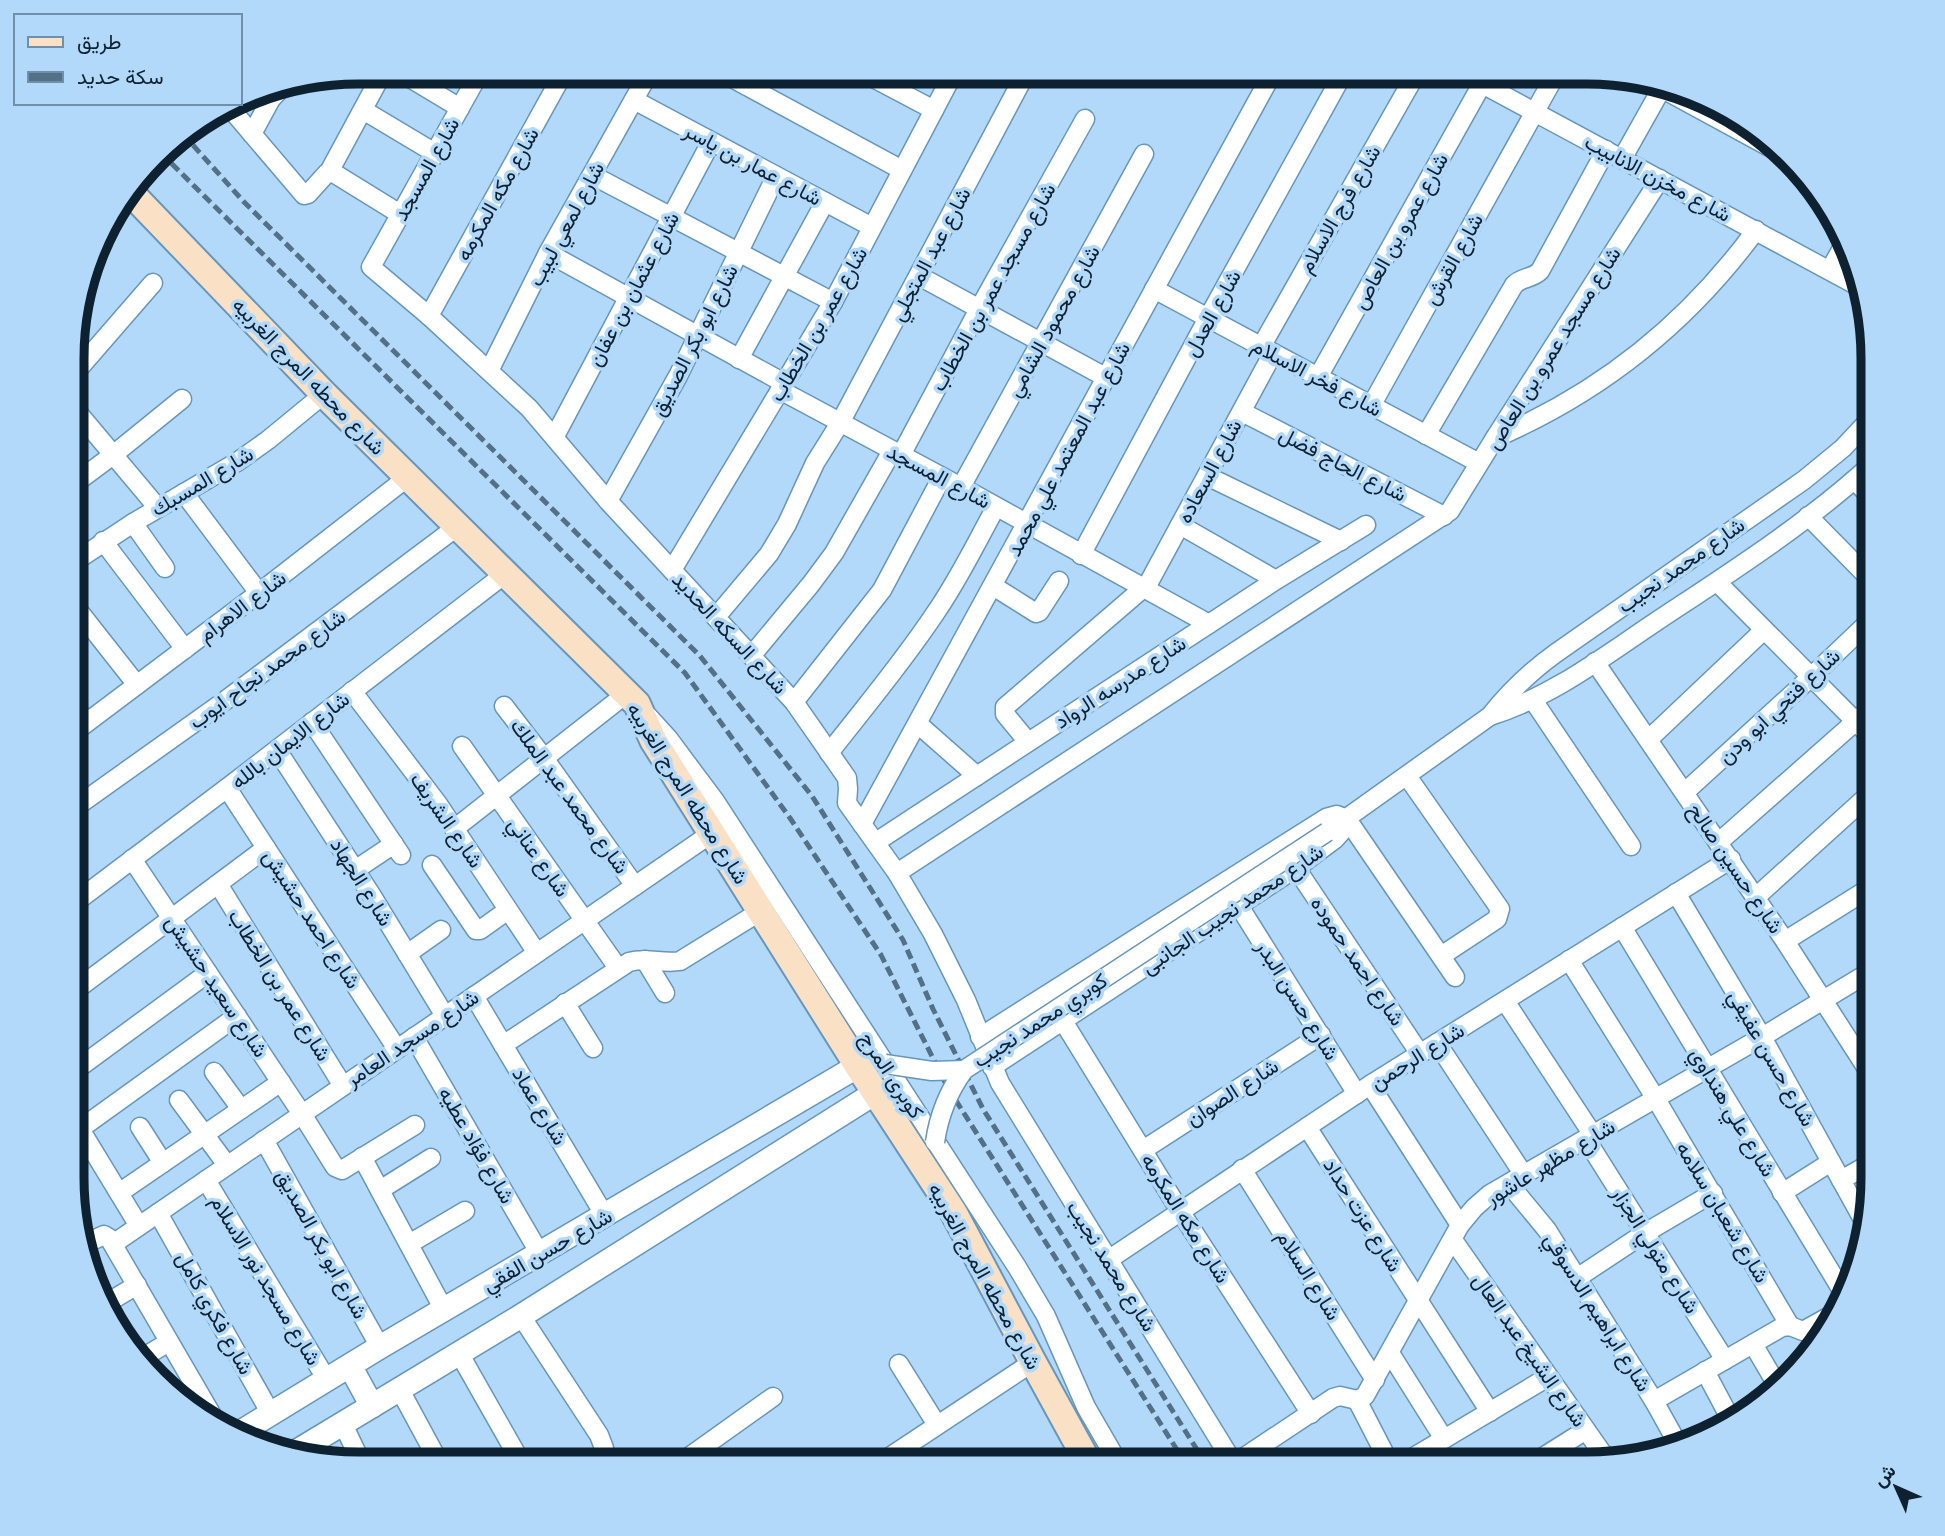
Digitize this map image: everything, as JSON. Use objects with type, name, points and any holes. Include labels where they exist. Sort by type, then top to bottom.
[{"type":"main road","name":"شارع محطه المرج الغربيه","points":[[136,198],[324,394],[632,699],[653,740],[954,1213],[1077,1452]]},
{"type":"street","points":[[235,113],[304,195],[330,172],[377,84]]},
{"type":"street","points":[[420,84],[460,108]]},
{"type":"street","name":"شارع المسجد","points":[[371,267],[473,84]]},
{"type":"street","name":"شارع مكه المكرمه","points":[[429,316],[557,84]]},
{"type":"street","name":"شارع لمعي لبيب","points":[[489,371],[548,253],[643,84]]},
{"type":"street","points":[[743,84],[902,170]]},
{"type":"street","points":[[885,84],[934,110]]},
{"type":"street","name":"شارع عمر بن الخطاب","points":[[672,570],[833,302],[948,84]]},
{"type":"street","name":"شارع عبد المتجلي","points":[[716,617],[769,554],[787,524],[815,463],[840,423],[1020,84]]},
{"type":"street","name":"شارع عبد المعتمد علي محمد","points":[[862,824],[1266,84]]},
{"type":"street","name":"شارع العدل","points":[[1081,555],[1337,84]]},
{"type":"street","name":"شارع فرج الاسلام","points":[[1267,350],[1411,84]]},
{"type":"street","name":"شارع عمرو بن العاص","points":[[1318,377],[1468,84]]},
{"type":"street","name":"شارع مخزن الانابيب","points":[[1484,84],[1850,282]]},
{"type":"street","name":"شارع القرش","points":[[1371,406],[1551,84]]},
{"type":"street","points":[[1622,159],[1659,93]]},
{"type":"street","points":[[252,134],[271,98]]},
{"type":"street","name":"شارع عمار بن ياسر","points":[[634,100],[872,227]]},
{"type":"street","points":[[363,110],[435,153]]},
{"type":"street","points":[[1703,110],[1735,128]]},
{"type":"street","name":"شارع مسجد عمر بن الخطاب","points":[[752,655],[834,553],[897,453],[1085,119]]},
{"type":"street","name":"شارع عثمان بن عفان","points":[[555,436],[711,142]]},
{"type":"street","points":[[1426,435],[1514,285],[1539,271],[1606,150]]},
{"type":"street","name":"شارع محمود الشامي","points":[[961,487],[1144,154]]},
{"type":"street","points":[[330,172],[400,214]]},
{"type":"street","points":[[592,175],[833,302]]},
{"type":"street","name":"شارع ابو بكر الصديق","points":[[608,501],[678,376],[776,176]]},
{"type":"street","name":"شارع مسجد عمرو بن العاص","points":[[1444,516],[1450,511],[1660,179]]},
{"type":"street","points":[[739,359],[825,202]]},
{"type":"street","points":[[1495,438],[1575,398],[1661,336],[1700,299],[1756,230]]},
{"type":"street","points":[[1830,270],[1840,252]]},
{"type":"street","name":"شارع المسجد","points":[[548,253],[739,359],[840,423],[1209,624]]},
{"type":"street","name":"شارع السكه الحديد","points":[[371,267],[429,316],[528,408],[555,436],[608,501],[793,702],[847,778],[847,803],[916,901],[966,1000],[992,1067]]},
{"type":"street","points":[[919,276],[1107,378]]},
{"type":"street","points":[[84,362],[153,283]]},
{"type":"street","name":"شارع فخر الاسلام","points":[[1154,289],[1479,463]]},
{"type":"street","name":"شارع السعاده","points":[[1144,589],[1242,412],[1267,350]]},
{"type":"street","name":"شارع المسبك","points":[[84,555],[237,462],[324,394]]},
{"type":"street","points":[[84,477],[182,399]]},
{"type":"street","name":"شارع الحاج فضل","points":[[1242,412],[1444,516]]},
{"type":"street","points":[[84,420],[158,508]]},
{"type":"street","name":"شارع محمد نجيب","points":[[1327,832],[1490,716],[1510,692],[1539,665],[1804,480],[1843,448],[1861,429]]},
{"type":"street","name":"شارع محمد نجيب","points":[[1490,716],[1554,689],[1717,582],[1861,474]]},
{"type":"street","points":[[1207,476],[1341,541]]},
{"type":"street","name":"شارع الاهرام","points":[[84,724],[408,477]]},
{"type":"street","points":[[793,702],[882,590],[942,477]]},
{"type":"street","points":[[1854,480],[1861,487]]},
{"type":"street","points":[[184,493],[259,593]]},
{"type":"street","points":[[829,753],[936,612],[996,507]]},
{"type":"street","points":[[1756,514],[1775,540]]},
{"type":"street","points":[[897,873],[1444,516]]},
{"type":"street","points":[[1808,516],[1861,570]]},
{"type":"street","points":[[133,523],[165,568]]},
{"type":"street","points":[[1180,525],[1276,580]]},
{"type":"street","name":"شارع مدرسه الرواد","points":[[876,842],[1276,580],[1366,525]]},
{"type":"street","name":"شارع محمد نجاح ايوب","points":[[84,801],[237,692],[458,526]]},
{"type":"street","points":[[103,541],[185,649]]},
{"type":"street","name":"شارع الايمان بالله","points":[[84,896],[505,573]]},
{"type":"street","points":[[993,586],[1036,613],[1059,581]]},
{"type":"street","points":[[1717,582],[1861,727]]},
{"type":"street","points":[[1028,742],[1005,714],[1006,705],[1144,589]]},
{"type":"street","points":[[84,618],[138,685]]},
{"type":"street","name":"شارع فتحي ابو ودن","points":[[1685,792],[1861,629]]},
{"type":"street","points":[[1649,739],[1764,630]]},
{"type":"street","name":"شارع حسين صالح","points":[[1595,662],[1731,859],[1861,1055]]},
{"type":"street","name":"شارع الشريف","points":[[352,691],[438,804],[537,953]]},
{"type":"street","points":[[454,829],[544,758],[632,699]]},
{"type":"street","name":"كوبرى المرج","points":[[632,699],[668,738],[715,801],[1033,1292],[1086,1408],[1112,1452]]},
{"type":"street","points":[[1533,700],[1631,846]]},
{"type":"street","name":"شارع محمد عبد الملك","points":[[503,706],[544,758],[635,886]]},
{"type":"street","points":[[1719,842],[1861,717]]},
{"type":"street","points":[[312,722],[397,850],[355,870]]},
{"type":"street","points":[[918,724],[978,776]]},
{"type":"street","name":"شارع عناني","points":[[462,746],[618,968]]},
{"type":"street","name":"شارع الجهاد","points":[[277,750],[445,1016]]},
{"type":"street","points":[[1407,776],[1500,909],[1497,919],[1441,956]]},
{"type":"street","name":"شارع احمد حشيش","points":[[227,788],[397,1049]]},
{"type":"street","points":[[1756,897],[1861,802]]},
{"type":"street","name":"شارع محمد نجيب الجانبى","points":[[980,1037],[1326,818],[1337,815],[1347,819],[1339,835],[1296,868],[992,1067]]},
{"type":"street","points":[[1347,819],[1455,976]]},
{"type":"street","name":"كوبري محمد نجيب","points":[[935,1142],[944,1104],[964,1070],[1327,832]]},
{"type":"street","name":"شارع مسجد العامر","points":[[113,1244],[712,833]]},
{"type":"street","points":[[84,984],[266,848]]},
{"type":"street","name":"شارع سعيد حشيش","points":[[132,859],[335,1167],[342,1170],[362,1157]]},
{"type":"street","name":"شارع الرحمن","points":[[1108,1259],[1364,1089],[1731,859]]},
{"type":"street","points":[[432,865],[476,930],[481,930],[508,910]]},
{"type":"street","name":"شارع احمد حموده","points":[[1296,868],[1420,1054]]},
{"type":"street","name":"شارع عمر بن الخطاب","points":[[218,884],[343,1086]]},
{"type":"street","name":"شارع حسن عفيفي","points":[[1676,893],[1762,1037],[1859,1213]]},
{"type":"street","points":[[1785,940],[1861,893]]},
{"type":"street","name":"شارع حسن البدر","points":[[1239,906],[1321,1035],[1364,1089],[1456,1232]]},
{"type":"street","points":[[503,1045],[629,962],[680,961],[761,911]]},
{"type":"street","name":"شارع علي هنداوي","points":[[1622,927],[1839,1285]]},
{"type":"street","points":[[407,954],[442,930]]},
{"type":"street","points":[[645,960],[665,993]]},
{"type":"street","name":"شارع شعبان سلامه","points":[[1569,960],[1713,1193],[1790,1326]]},
{"type":"street","points":[[84,1064],[208,973]]},
{"type":"street","name":"شارع مظهر عاشور","points":[[1357,1400],[1365,1396],[1375,1381],[1456,1232],[1474,1208],[1490,1194],[1861,977]]},
{"type":"street","name":"شارع عماد","points":[[474,996],[605,1216]]},
{"type":"street","name":"شارع متولي الجزار","points":[[1505,1001],[1590,1137],[1645,1233],[1726,1360]]},
{"type":"street","points":[[565,1003],[593,1048]]},
{"type":"street","points":[[84,1126],[237,1016]]},
{"type":"street","name":"شارع مكه المكرمه","points":[[1063,1021],[1180,1211],[1311,1413]]},
{"type":"street","name":"شارع الصوان","points":[[1143,1150],[1321,1035]]},
{"type":"street","name":"شارع فؤاد عطيه","points":[[414,1037],[540,1254]]},
{"type":"street","name":"شارع ابراهيم الدسوقي","points":[[1437,1043],[1516,1180],[1674,1437]]},
{"type":"street","name":"كوبري محمد نجيب","points":[[885,1064],[932,1071],[964,1070]]},
{"type":"street","name":"شارع حسن الفقي","points":[[247,1428],[858,1066]]},
{"type":"street","name":"شارع محمد نجيب","points":[[992,1067],[1227,1452]]},
{"type":"street","points":[[215,1072],[241,1109]]},
{"type":"street","points":[[119,1193],[281,1082]]},
{"type":"street","name":"شارع حسن الفقي","points":[[303,1447],[521,1317],[876,1093]]},
{"type":"street","points":[[180,1100],[227,1165]]},
{"type":"street","points":[[415,1125],[362,1157],[444,1310]]},
{"type":"street","points":[[139,1127],[163,1163]]},
{"type":"street","name":"شارع عزت حداد","points":[[1307,1127],[1490,1412]]},
{"type":"street","name":"شارع ابو بكر الصديق","points":[[264,1140],[380,1348]]},
{"type":"street","points":[[84,1143],[139,1226]]},
{"type":"street","points":[[380,1190],[431,1158]]},
{"type":"street","points":[[1782,1193],[1831,1162]]},
{"type":"street","name":"شارع السلام","points":[[1242,1169],[1375,1381]]},
{"type":"street","points":[[1841,1180],[1861,1169]]},
{"type":"street","name":"شارع مسجد نور الاسلام","points":[[206,1180],[327,1380]]},
{"type":"street","points":[[1577,1278],[1645,1233],[1713,1193]]},
{"type":"street","points":[[409,1244],[465,1211]]},
{"type":"street","name":"شارع فكري كامل","points":[[158,1213],[271,1414]]},
{"type":"street","name":"شارع الشيخ عبد العال","points":[[1456,1232],[1548,1377],[1601,1451]]},
{"type":"street","points":[[91,1240],[104,1235],[109,1238],[207,1407]]},
{"type":"street","points":[[112,1300],[137,1285]]},
{"type":"street","points":[[521,1317],[599,1435],[603,1452]]},
{"type":"street","points":[[1654,1401],[1782,1327],[1790,1326],[1803,1331],[1820,1321]]},
{"type":"street","points":[[148,1354],[169,1342]]},
{"type":"street","points":[[1753,1344],[1773,1379]]},
{"type":"street","points":[[459,1353],[515,1452]]},
{"type":"street","points":[[1390,1353],[1444,1439]]},
{"type":"street","points":[[896,1452],[1032,1362]]},
{"type":"street","points":[[899,1364],[937,1425]]},
{"type":"street","points":[[350,1366],[372,1406]]},
{"type":"street","points":[[1705,1371],[1727,1413]]},
{"type":"street","points":[[1412,1452],[1444,1439],[1548,1377]]},
{"type":"street","points":[[400,1390],[434,1452]]},
{"type":"street","points":[[1252,1452],[1340,1396],[1357,1400],[1383,1452]]},
{"type":"street","points":[[705,1452],[772,1397]]},
{"type":"street","points":[[342,1424],[356,1452]]},
{"type":"street","points":[[1551,1452],[1586,1430]]},
{"type":"railway","points":[[190,142],[244,202],[700,656],[812,796],[903,940],[933,1009],[983,1109],[1198,1452]]},
{"type":"railway","points":[[168,160],[685,673],[790,818],[881,955],[948,1088],[1178,1452]]}]
